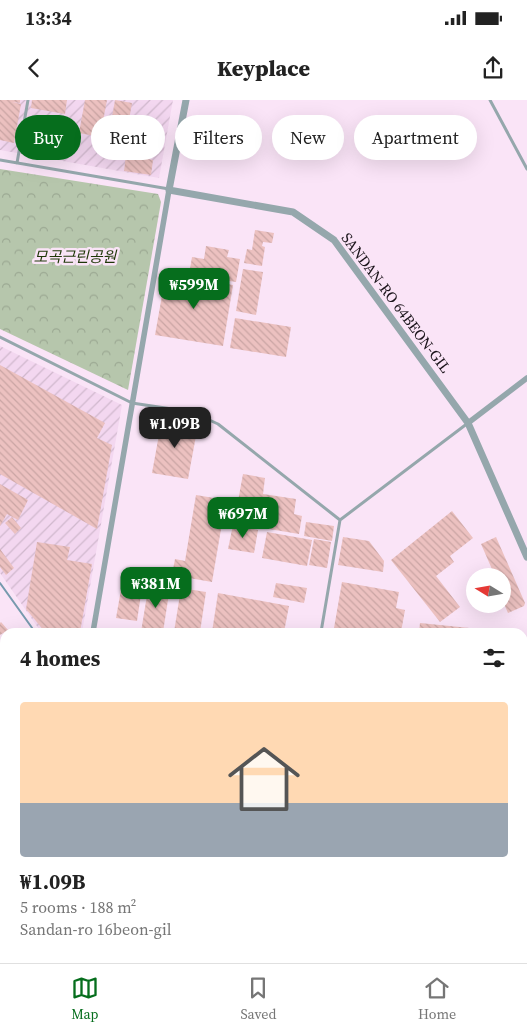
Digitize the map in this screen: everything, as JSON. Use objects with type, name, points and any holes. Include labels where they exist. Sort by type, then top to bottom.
[{"type":"street","points":[[94,628],[186,100]]},
{"type":"street","name":"SANDAN-RO 64BEON-GIL","points":[[169,190],[293,212],[334,240],[468,423],[527,556]]},
{"type":"street","points":[[468,423],[527,378]]},
{"type":"lane","points":[[17,163],[28,100]]},
{"type":"lane","points":[[490,100],[527,169]]},
{"type":"lane","name":"SANDAN-RO 64BEON-GIL","points":[[0,160],[169,190]]},
{"type":"lane","points":[[0,337],[132,402],[192,412],[218,424],[340,520]]},
{"type":"lane","points":[[322,628],[340,520],[468,423]]},
{"type":"shaded area","points":[[0,100],[173,100],[165,145],[165,115],[91,115],[91,160],[162,160],[159,178],[57,160],[81,160],[81,115],[15,115],[15,153],[0,150]]},
{"type":"shaded area","points":[[0,346],[122,405],[83,628],[38,628],[0,573]]},
{"type":"green space","name":"모곡근린공원","points":[[0,169],[158,194],[161,202],[128,390],[0,329]]},
{"type":"building","points":[[0,100],[20,100],[20,103],[12,102],[21,104],[19,115],[15,115],[14,143],[0,140]]},
{"type":"building","points":[[32,100],[67,100],[65,114],[31,108]]},
{"type":"building","points":[[85,100],[107,100],[104,115],[91,115],[91,135],[81,133]]},
{"type":"building","points":[[115,100],[132,103],[130,115],[112,115]]},
{"type":"building","points":[[125,160],[153,160],[151,175],[124,171]]},
{"type":"building","points":[[255,230],[274,233],[272,243],[263,242],[262,246],[265,247],[262,266],[244,263],[247,249],[252,250]]},
{"type":"building","points":[[206,246],[229,250],[227,257],[240,259],[236,282],[189,275],[192,257],[204,259]]},
{"type":"building","points":[[243,269],[263,272],[256,315],[236,311]]},
{"type":"building","points":[[166,273],[233,285],[223,346],[155,335]]},
{"type":"building","points":[[235,318],[291,327],[286,357],[230,348]]},
{"type":"building","points":[[0,365],[105,423],[97,438],[112,445],[97,529],[0,474]]},
{"type":"building","points":[[162,418],[198,425],[188,479],[152,473]]},
{"type":"building","points":[[243,474],[265,478],[263,494],[296,499],[294,514],[302,516],[299,534],[234,523]]},
{"type":"building","points":[[0,484],[28,500],[18,520],[7,514],[0,526]]},
{"type":"building","points":[[196,495],[226,500],[212,582],[172,575],[175,559],[185,561]]},
{"type":"building","points":[[452,511],[473,538],[450,556],[454,562],[436,576],[460,607],[440,622],[391,560]]},
{"type":"building","points":[[12,517],[21,528],[15,534],[5,523]]},
{"type":"building","points":[[306,522],[334,526],[332,541],[304,536]]},
{"type":"building","points":[[233,525],[258,530],[254,553],[228,549]]},
{"type":"building","points":[[267,532],[312,540],[307,566],[262,558]]},
{"type":"building","points":[[343,537],[369,541],[384,561],[383,572],[338,565]]},
{"type":"building","points":[[496,537],[510,568],[492,568],[481,544]]},
{"type":"building","points":[[314,539],[331,542],[327,568],[309,565]]},
{"type":"building","points":[[37,542],[70,547],[67,560],[92,564],[81,628],[42,628],[26,609]]},
{"type":"building","points":[[0,549],[14,568],[6,575],[0,567]]},
{"type":"building","points":[[511,571],[525,603],[524,606],[511,612]]},
{"type":"building","points":[[123,578],[143,581],[137,621],[116,618]]},
{"type":"building","points":[[342,582],[399,592],[396,608],[405,610],[402,628],[334,628]]},
{"type":"building","points":[[149,583],[170,587],[164,628],[142,628]]},
{"type":"building","points":[[276,583],[307,588],[304,603],[273,597]]},
{"type":"building","points":[[181,588],[206,592],[201,628],[175,628]]},
{"type":"building","points":[[218,593],[289,606],[285,628],[213,628]]},
{"type":"building","points":[[1,622],[6,628],[0,628]]},
{"type":"building","points":[[420,623],[469,628],[419,628]]},
{"type":"waterway","points":[[0,583],[32,628]]}]
